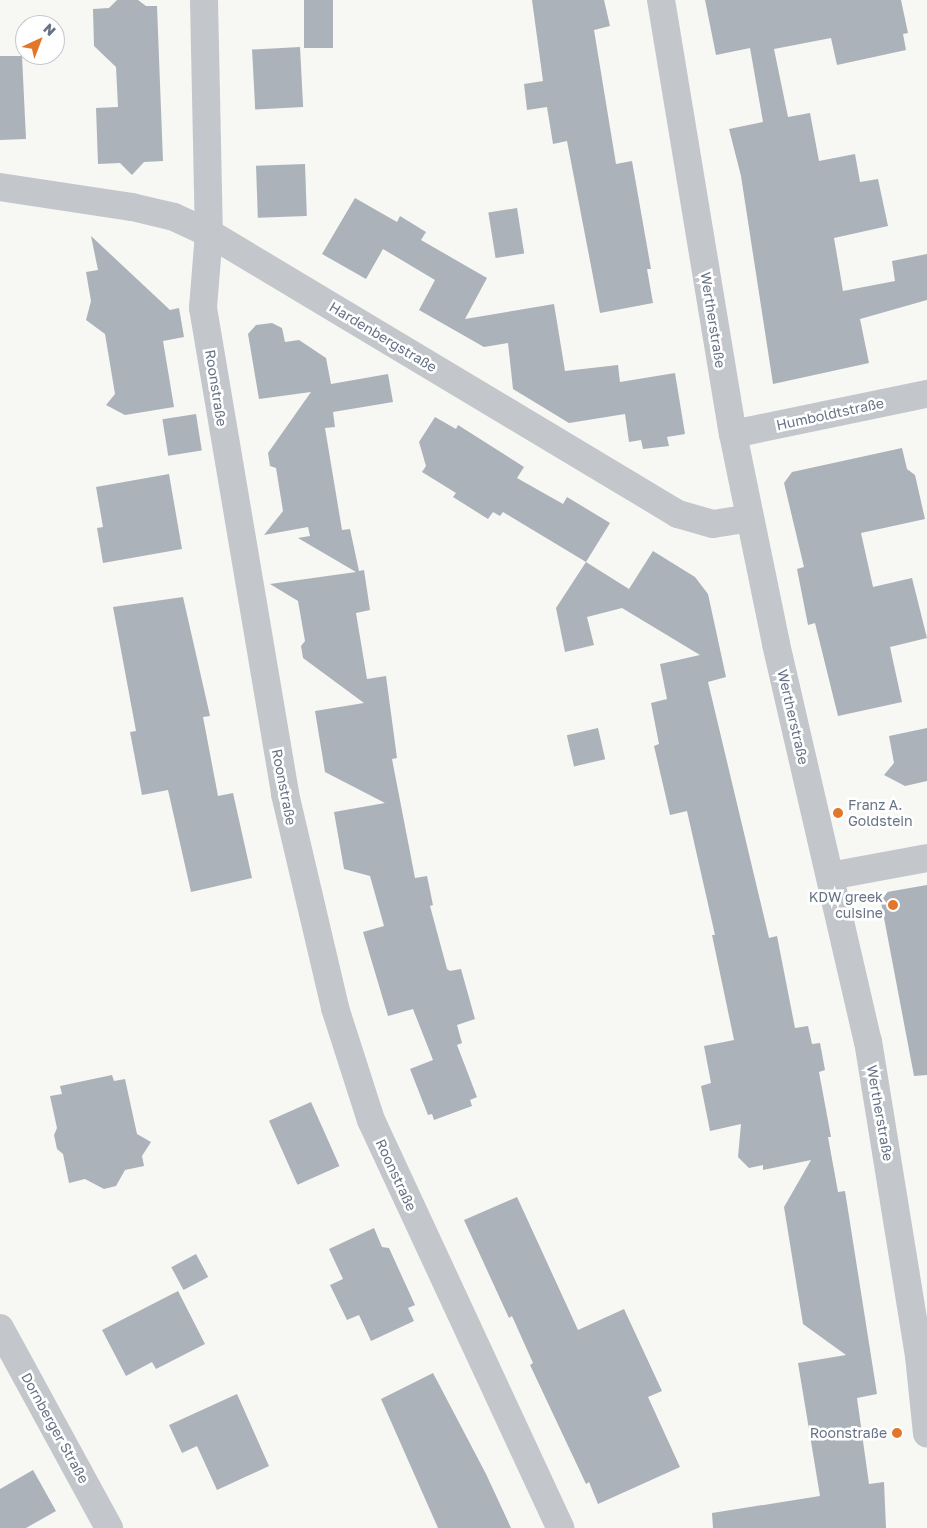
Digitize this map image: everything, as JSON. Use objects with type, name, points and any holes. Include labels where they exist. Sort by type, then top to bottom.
[{"type":"street","name":"Roonstraße","points":[[204,0],[209,232],[203,293],[206,327],[285,794],[335,1008],[371,1120],[560,1528]]},
{"type":"street","name":"Wertherstraße","points":[[661,0],[733,434],[750,518],[868,1041],[919,1356],[927,1434]]},
{"type":"street","name":"Hardenbergstraße","points":[[0,187],[132,207],[174,217],[209,232],[678,514],[713,524],[750,518]]},
{"type":"street","name":"Humboldtstraße","points":[[733,434],[927,394]]},
{"type":"street","points":[[830,876],[927,858]]},
{"type":"street","name":"Dornberger Straße","points":[[0,1328],[109,1528]]},
{"type":"building","points":[[117,0],[138,0],[146,6],[157,6],[163,161],[144,162],[132,175],[120,163],[98,164],[96,108],[118,107],[116,67],[94,46],[93,9],[109,8]]},
{"type":"building","points":[[304,0],[333,0],[333,48],[304,48]]},
{"type":"building","points":[[532,0],[604,0],[610,26],[594,30],[616,164],[632,161],[651,269],[647,269],[653,303],[600,313],[567,141],[553,144],[547,107],[527,110],[524,84],[543,81]]},
{"type":"building","points":[[705,0],[901,0],[908,33],[903,34],[906,50],[837,65],[831,38],[774,49],[788,117],[810,113],[819,161],[855,154],[860,182],[878,179],[888,226],[834,238],[843,291],[895,281],[892,261],[927,254],[927,300],[860,319],[869,363],[773,384],[741,176],[729,129],[763,122],[750,48],[716,55]]},
{"type":"building","points":[[300,47],[303,107],[255,109],[252,50]]},
{"type":"building","points":[[0,56],[15,56],[15,65],[22,65],[26,139],[0,140]]},
{"type":"building","points":[[305,164],[307,216],[258,218],[256,166]]},
{"type":"building","points":[[355,198],[397,222],[400,216],[426,232],[421,240],[487,278],[465,319],[554,304],[565,371],[618,365],[620,382],[675,373],[685,434],[667,437],[669,446],[643,449],[641,440],[629,442],[625,414],[569,423],[513,389],[508,343],[484,347],[419,310],[435,280],[383,249],[366,279],[322,254]]},
{"type":"building","points":[[517,208],[524,253],[496,258],[488,213]]},
{"type":"building","points":[[91,236],[170,310],[179,308],[184,337],[163,341],[174,407],[125,415],[106,405],[115,394],[105,334],[86,320],[91,301],[86,272],[98,270]]},
{"type":"building","points":[[272,323],[282,328],[285,342],[299,340],[326,358],[331,384],[388,374],[393,402],[333,412],[335,427],[325,428],[342,530],[350,529],[359,571],[364,570],[370,610],[356,613],[367,679],[386,676],[397,758],[392,759],[415,878],[427,876],[433,905],[430,906],[447,969],[450,971],[461,969],[475,1019],[457,1025],[462,1043],[457,1045],[477,1097],[470,1100],[472,1106],[434,1120],[432,1114],[428,1115],[410,1069],[433,1060],[413,1009],[388,1016],[363,932],[384,926],[370,876],[344,869],[334,812],[385,803],[325,772],[315,711],[364,703],[303,658],[301,646],[305,641],[298,601],[270,584],[356,572],[298,538],[310,536],[308,527],[264,535],[283,511],[276,468],[270,466],[268,453],[311,392],[259,399],[248,334],[256,325]]},
{"type":"building","points":[[196,414],[202,451],[168,456],[162,419]]},
{"type":"building","points":[[435,417],[456,429],[458,425],[524,467],[517,478],[563,504],[567,497],[610,523],[586,562],[503,512],[500,516],[493,512],[488,519],[453,497],[456,493],[422,472],[426,466],[419,442]]},
{"type":"building","points":[[902,448],[907,469],[915,475],[925,519],[861,533],[873,587],[912,578],[927,638],[890,647],[902,702],[838,716],[815,623],[808,625],[797,569],[804,567],[784,483],[792,472]]},
{"type":"building","points":[[169,474],[182,549],[103,563],[97,528],[103,527],[96,487]]},
{"type":"building","points":[[653,551],[695,577],[708,594],[726,677],[708,682],[769,938],[777,936],[795,1028],[808,1026],[812,1044],[820,1043],[825,1070],[819,1072],[831,1137],[828,1137],[838,1192],[845,1191],[877,1394],[857,1398],[869,1484],[884,1482],[886,1528],[713,1528],[712,1513],[820,1496],[798,1363],[846,1355],[803,1324],[784,1207],[811,1160],[763,1170],[763,1165],[749,1168],[738,1157],[741,1124],[710,1131],[701,1086],[711,1083],[704,1046],[734,1040],[712,935],[715,935],[687,811],[670,815],[654,746],[659,744],[651,703],[667,699],[660,664],[700,655],[622,608],[587,617],[594,645],[565,652],[556,608],[586,562],[629,589]]},
{"type":"building","points":[[183,597],[210,716],[203,717],[218,796],[233,793],[252,878],[191,892],[168,790],[142,795],[130,732],[136,731],[113,607]]},
{"type":"building","points":[[598,728],[605,759],[574,766],[567,735]]},
{"type":"building","points":[[927,728],[927,781],[905,786],[884,775],[894,763],[889,736]]},
{"type":"building","points":[[927,885],[927,1075],[914,1076],[881,902],[887,892]]},
{"type":"building","points":[[112,1075],[114,1081],[125,1079],[137,1134],[151,1142],[142,1156],[144,1166],[125,1170],[116,1186],[104,1189],[85,1179],[69,1183],[63,1154],[57,1149],[54,1135],[57,1128],[50,1096],[62,1094],[60,1086]]},
{"type":"building","points":[[311,1102],[339,1166],[297,1185],[269,1121]]},
{"type":"building","points":[[517,1197],[578,1330],[624,1309],[662,1391],[648,1397],[680,1467],[598,1504],[589,1482],[586,1484],[530,1365],[533,1363],[512,1316],[509,1318],[464,1220]]},
{"type":"building","points":[[374,1228],[382,1247],[389,1248],[415,1305],[408,1308],[414,1321],[371,1341],[359,1315],[347,1320],[330,1285],[343,1279],[329,1249]]},
{"type":"building","points":[[196,1254],[208,1277],[183,1290],[171,1267]]},
{"type":"building","points":[[178,1291],[205,1344],[156,1369],[152,1362],[126,1376],[102,1330]]},
{"type":"building","points":[[433,1373],[486,1474],[511,1528],[438,1528],[381,1399]]},
{"type":"building","points":[[237,1394],[269,1466],[217,1490],[197,1446],[182,1453],[169,1425]]},
{"type":"building","points":[[33,1470],[56,1511],[26,1528],[0,1528],[0,1489]]},
{"type":"place","name":"Franz A. Goldstein","points":[[838,813]]},
{"type":"place","name":"KDW greek cuisine","points":[[893,905]]},
{"type":"place","name":"Roonstraße","points":[[897,1433]]}]
